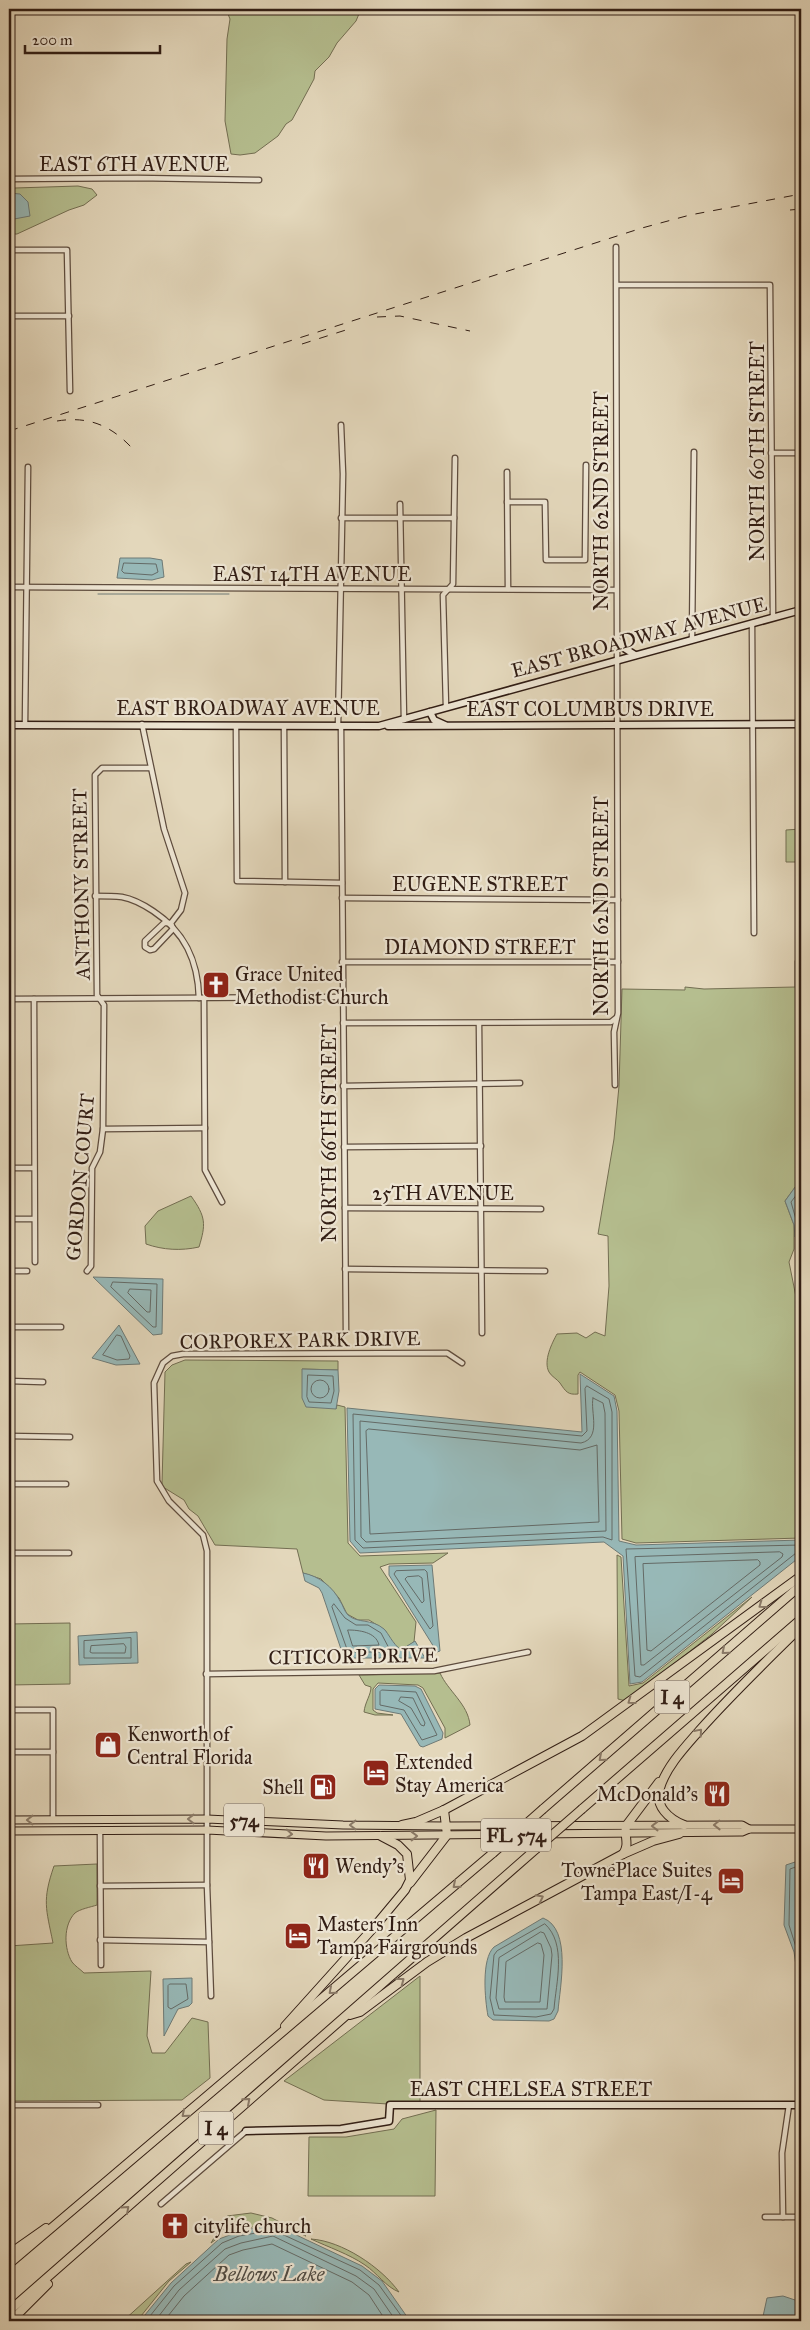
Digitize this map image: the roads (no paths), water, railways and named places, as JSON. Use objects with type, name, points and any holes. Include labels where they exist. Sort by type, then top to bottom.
[{"type":"highway","points":[[402,1825],[416,1822],[444,1810],[582,1736],[801,1576]]},
{"type":"highway","name":"I 4","points":[[9,2264],[493,1853],[801,1585]]},
{"type":"highway","name":"I 4","points":[[9,2311],[582,1808],[801,1619]]},
{"type":"highway","points":[[623,1854],[627,1848],[628,1841],[625,1830],[683,1750],[724,1704],[801,1627]]},
{"type":"highway","points":[[683,1750],[659,1789],[659,1800],[666,1814],[673,1821],[684,1826]]},
{"type":"highway","points":[[263,2050],[358,1946],[405,1890],[446,1835],[444,1810]]},
{"type":"highway","points":[[346,2016],[360,2012],[452,1946],[623,1854],[653,1841],[679,1834]]},
{"type":"highway","points":[[381,1836],[398,1845],[407,1854],[410,1880],[405,1890]]},
{"type":"highway","points":[[9,2254],[37,2233],[59,2222]]},
{"type":"highway","points":[[10,2321],[89,2242]]},
{"type":"main road","points":[[72,1831],[85,1819],[98,1831]]},
{"type":"main road","name":"574","points":[[9,1820],[207,1819],[343,1825],[625,1830],[742,1825],[749,1829]]},
{"type":"main road","name":"FL 574","points":[[9,1831],[207,1830],[326,1836],[381,1836],[625,1830],[679,1834],[742,1832],[749,1829],[801,1828]]},
{"type":"street","name":"EAST 6TH AVENUE","points":[[9,179],[138,178],[259,180]]},
{"type":"street","name":"NORTH 62ND STREET","points":[[615,1085],[614,1032],[618,1013],[616,247]]},
{"type":"street","points":[[9,250],[67,250],[70,391]]},
{"type":"street","name":"NORTH 60TH STREET","points":[[617,285],[770,285],[773,617]]},
{"type":"street","points":[[9,316],[69,316]]},
{"type":"street","name":"NORTH 66TH STREET","points":[[341,425],[343,474],[340,518],[339,726],[346,1330]]},
{"type":"street","points":[[692,638],[694,452]]},
{"type":"street","points":[[771,453],[801,454]]},
{"type":"street","points":[[446,707],[443,595],[454,584],[455,458]]},
{"type":"street","points":[[507,502],[545,502],[546,560],[584,560],[586,465]]},
{"type":"street","points":[[25,725],[28,467]]},
{"type":"street","points":[[507,472],[508,589]]},
{"type":"street","points":[[400,504],[404,720],[414,727]]},
{"type":"street","points":[[340,518],[454,518]]},
{"type":"street","name":"EAST 14TH AVENUE","points":[[9,587],[616,590]]},
{"type":"street","name":"EAST BROADWAY AVENUE","points":[[9,725],[379,726],[692,638],[801,610]]},
{"type":"street","points":[[752,623],[751,724],[754,933]]},
{"type":"street","points":[[617,640],[624,648],[635,655]]},
{"type":"street","points":[[430,712],[434,720],[447,726]]},
{"type":"street","points":[[142,724],[164,828],[185,893],[181,910],[171,923]]},
{"type":"street","name":"EAST COLUMBUS DRIVE","points":[[379,726],[801,724]]},
{"type":"street","points":[[236,726],[237,881],[342,882]]},
{"type":"street","points":[[284,726],[285,882]]},
{"type":"street","name":"ANTHONY STREET","points":[[98,998],[95,896],[95,775],[98,770],[150,768]]},
{"type":"street","points":[[95,896],[123,897],[143,904],[171,923],[186,943],[195,964],[202,998],[205,1170],[222,1202]]},
{"type":"street","name":"EUGENE STREET","points":[[342,898],[618,900]]},
{"type":"street","points":[[164,923],[171,923],[173,929],[164,940],[152,950],[145,947],[145,941],[153,933],[164,923]]},
{"type":"street","name":"DIAMOND STREET","points":[[342,962],[618,962]]},
{"type":"street","points":[[9,999],[343,997]]},
{"type":"street","points":[[34,998],[35,1262]]},
{"type":"street","name":"GORDON COURT","points":[[87,1271],[91,1266],[92,1168],[100,1152],[103,1129],[104,1005],[98,998]]},
{"type":"street","points":[[343,1023],[479,1024],[611,1022],[616,1018]]},
{"type":"street","points":[[479,1024],[482,1333]]},
{"type":"street","points":[[343,1086],[520,1083]]},
{"type":"street","points":[[103,1129],[205,1128]]},
{"type":"street","points":[[344,1147],[481,1146]]},
{"type":"street","points":[[9,1168],[34,1168]]},
{"type":"street","name":"25TH AVENUE","points":[[344,1208],[482,1207],[541,1209]]},
{"type":"street","points":[[9,1219],[34,1219]]},
{"type":"street","points":[[345,1270],[544,1272]]},
{"type":"street","points":[[9,1271],[27,1271]]},
{"type":"street","points":[[9,1327],[61,1327]]},
{"type":"street","name":"CORPOREX PARK DRIVE","points":[[211,1996],[212,1967],[207,1885],[207,1551],[203,1535],[169,1501],[157,1481],[154,1383],[163,1363],[172,1356],[183,1354],[447,1353],[462,1363]]},
{"type":"street","points":[[9,1381],[42,1382]]},
{"type":"street","points":[[9,1436],[70,1437]]},
{"type":"street","points":[[9,1484],[66,1484]]},
{"type":"street","points":[[9,1553],[69,1553]]},
{"type":"street","name":"CITICORP DRIVE","points":[[206,1674],[434,1671],[528,1652]]},
{"type":"street","points":[[9,1710],[53,1710],[53,1820]]},
{"type":"street","points":[[9,1752],[53,1752]]},
{"type":"street","points":[[98,1831],[100,1965]]},
{"type":"street","points":[[100,1886],[207,1885]]},
{"type":"street","points":[[100,1940],[209,1942]]},
{"type":"street","points":[[9,2105],[98,2105]]},
{"type":"street","name":"EAST CHELSEA STREET","points":[[246,2131],[342,2129],[389,2121],[390,2105],[801,2105]]},
{"type":"street","points":[[783,2217],[782,2153],[789,2105]]},
{"type":"street","points":[[161,2204],[246,2131]]},
{"type":"street","points":[[765,2218],[801,2217]]},
{"type":"water","points":[[9,193],[20,194],[28,202],[30,216],[9,220]]},
{"type":"water","points":[[120,558],[162,560],[164,577],[152,580],[117,578]]},
{"type":"water","points":[[801,1179],[795,1237],[794,1225],[785,1201]]},
{"type":"water","points":[[801,1197],[801,1297],[799,1296],[796,1245]]},
{"type":"water","points":[[93,1277],[163,1279],[162,1334],[153,1335]]},
{"type":"water","points":[[119,1325],[140,1364],[116,1365],[92,1358]]},
{"type":"water","points":[[302,1369],[338,1370],[339,1391],[336,1409],[306,1407],[302,1398]]},
{"type":"water","points":[[580,1374],[614,1396],[617,1411],[619,1541],[636,1545],[801,1540],[801,1556],[642,1682],[630,1684],[623,1556],[604,1542],[360,1553],[350,1541],[347,1408],[582,1432]]},
{"type":"water","points":[[432,1565],[440,1651],[437,1652],[389,1575],[389,1566]]},
{"type":"water","points":[[303,1573],[320,1579],[329,1587],[352,1618],[374,1623],[384,1629],[401,1650],[415,1641],[425,1658],[344,1658],[322,1593],[319,1588],[305,1581]]},
{"type":"water","points":[[137,1632],[138,1663],[79,1665],[78,1636]]},
{"type":"water","points":[[379,1685],[415,1686],[421,1689],[443,1733],[442,1739],[423,1747],[420,1746],[401,1714],[375,1709],[375,1689]]},
{"type":"water","points":[[801,1860],[801,1982],[798,1979],[794,1952],[784,1925],[786,1865]]},
{"type":"water","points":[[543,1918],[552,1924],[558,1934],[561,1946],[562,1974],[558,2011],[554,2019],[549,2021],[493,2020],[488,2016],[485,1990],[487,1961],[490,1953],[494,1947]]},
{"type":"water","points":[[192,1978],[192,2003],[189,2006],[178,2009],[164,2036],[163,1979]]},
{"type":"water","name":"Bellows Lake","points":[[273,2224],[362,2266],[382,2281],[410,2321],[140,2321],[171,2283],[219,2239],[238,2232]]},
{"type":"water","points":[[783,2296],[798,2301],[801,2308],[801,2321],[762,2321],[767,2298]]},
{"type":"waterway","points":[[98,594],[229,594]]},
{"type":"railway","points":[[9,431],[642,228],[690,215],[801,194]]},
{"type":"railway","points":[[790,210],[801,209]]},
{"type":"railway","points":[[377,317],[400,316],[470,331]]},
{"type":"railway","points":[[302,344],[349,329]]},
{"type":"railway","points":[[57,421],[79,420],[98,424],[115,433],[131,447]]},
{"type":"place","name":"Grace United Methodist Church","points":[[216,985]]},
{"type":"place","name":"Kenworth of Central Florida","points":[[108,1745]]},
{"type":"place","name":"Extended Stay America","points":[[376,1773]]},
{"type":"place","name":"Shell","points":[[323,1787]]},
{"type":"place","name":"McDonald's","points":[[717,1794]]},
{"type":"place","name":"Wendy's","points":[[316,1866]]},
{"type":"place","name":"TownePlace Suites Tampa East/I-4","points":[[731,1881]]},
{"type":"place","name":"Masters Inn Tampa Fairgrounds","points":[[298,1936]]},
{"type":"place","name":"citylife church","points":[[175,2226]]}]
